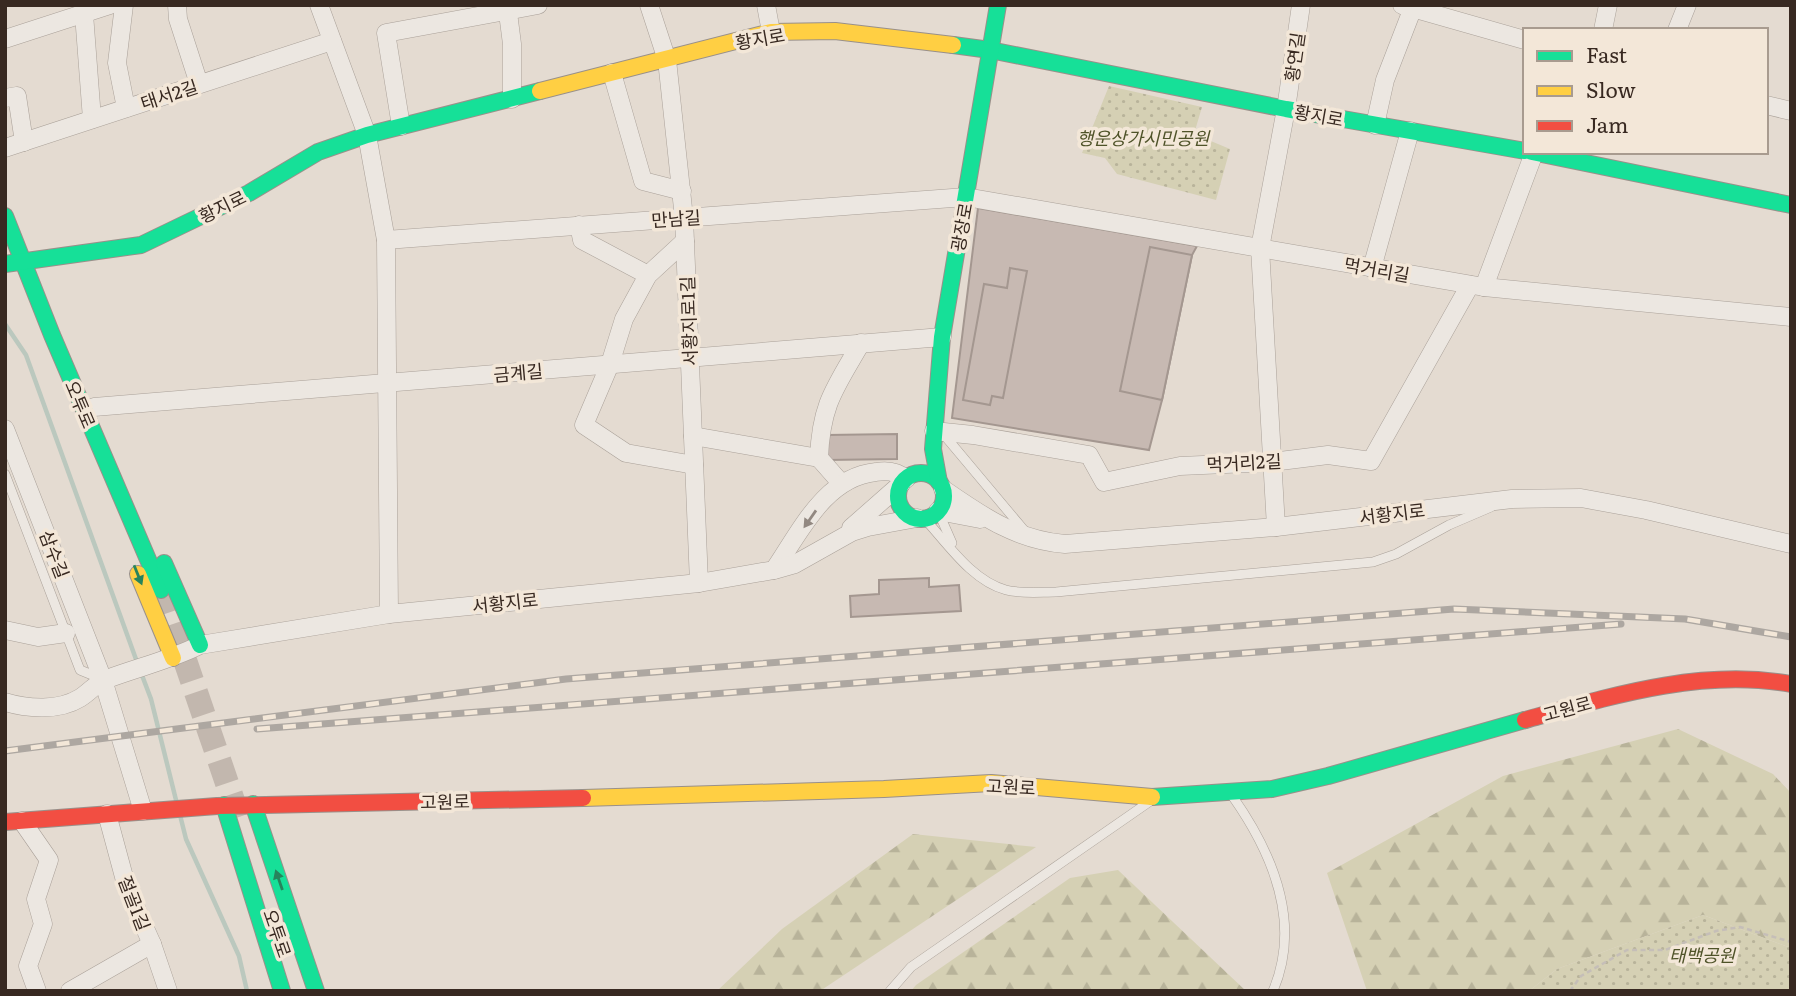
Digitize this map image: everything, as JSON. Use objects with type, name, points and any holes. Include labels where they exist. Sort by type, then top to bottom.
[{"type":"street","points":[[5,39],[110,5]]},
{"type":"street","points":[[124,5],[117,63],[126,108]]},
{"type":"street","points":[[177,5],[178,19],[200,84]]},
{"type":"street","points":[[319,5],[367,135],[386,240],[389,614]]},
{"type":"street","points":[[401,126],[386,33],[508,8],[538,5]]},
{"type":"street","name":"서황지로1길","points":[[649,5],[667,60],[684,218],[699,583]]},
{"type":"street","points":[[766,5],[771,32]]},
{"type":"street","name":"광장로","points":[[941,485],[933,440],[942,337],[998,5]]},
{"type":"street","name":"황연길","points":[[1276,527],[1260,248],[1286,109],[1301,5]]},
{"type":"street","points":[[1603,28],[1608,5]]},
{"type":"street","points":[[1677,28],[1687,5]]},
{"type":"street","points":[[1375,125],[1385,79],[1410,6],[1523,39]]},
{"type":"street","points":[[508,8],[512,44],[512,99]]},
{"type":"street","points":[[84,14],[92,120]]},
{"type":"street","name":"황지로","points":[[5,264],[141,245],[249,193],[318,152],[367,135],[771,32],[835,31],[990,50],[1286,109],[1523,151]]},
{"type":"street","name":"태서2길","points":[[5,148],[332,41]]},
{"type":"street","points":[[612,73],[643,181],[681,191]]},
{"type":"street","points":[[5,98],[17,96],[24,142]]},
{"type":"street","points":[[1768,105],[1791,111]]},
{"type":"street","points":[[1372,268],[1410,131]]},
{"type":"street","points":[[1477,286],[1532,154]]},
{"type":"street","points":[[1554,154],[1576,156],[1791,205]]},
{"type":"street","name":"만남길","points":[[386,240],[966,197]]},
{"type":"street","name":"먹거리길","points":[[966,197],[1477,286],[1791,317]]},
{"type":"street","name":"오투로","points":[[5,216],[161,590]]},
{"type":"street","points":[[579,225],[582,240],[648,275]]},
{"type":"street","points":[[685,241],[648,275],[624,319],[610,365],[584,425],[626,453],[694,465]]},
{"type":"street","name":"먹거리2길","points":[[933,440],[986,437],[1089,455],[1104,482],[1180,466],[1272,462],[1328,455],[1371,461],[1477,286]]},
{"type":"street","points":[[40,304],[78,368],[200,645]]},
{"type":"street","points":[[40,304],[57,377],[173,659]]},
{"type":"street","name":"금계길","points":[[93,407],[942,337]]},
{"type":"street","points":[[819,458],[820,429],[828,400],[862,344]]},
{"type":"street","name":"삼수길","points":[[5,429],[103,680],[143,811]]},
{"type":"street","points":[[693,436],[819,458],[841,483]]},
{"type":"street","points":[[933,440],[898,491],[900,505],[909,516],[993,523]]},
{"type":"street","points":[[774,570],[824,499],[841,483],[860,473],[888,470],[901,474],[906,479]]},
{"type":"street","points":[[835,541],[906,479],[926,474],[993,523]]},
{"type":"street","points":[[835,541],[868,527],[926,516],[944,497],[941,485]]},
{"type":"street","name":"서황지로","points":[[993,523],[1042,542],[1065,544],[1276,527],[1513,499],[1581,498],[1646,510],[1791,544]]},
{"type":"street","name":"서황지로","points":[[5,702],[17,706],[47,708],[79,699],[103,680],[173,659],[200,645],[389,614],[699,583],[795,564],[835,541]]},
{"type":"street","points":[[5,630],[38,637],[66,633]]},
{"type":"street","name":"고원로","points":[[143,811],[220,805],[513,800],[884,789],[991,783],[1156,797],[1272,789],[1328,776],[1589,702],[1652,688],[1709,679],[1769,680],[1791,684]]},
{"type":"street","points":[[253,804],[316,991]]},
{"type":"street","points":[[220,805],[282,991]]},
{"type":"street","points":[[13,822],[143,811]]},
{"type":"street","name":"절골1길","points":[[107,814],[127,888],[152,944],[168,991]]},
{"type":"street","points":[[13,822],[49,860],[36,899],[43,924],[28,966],[37,991]]},
{"type":"street","name":"오투로","points":[[258,874],[298,991]]},
{"type":"street","points":[[70,991],[152,944]]},
{"type":"lane","points":[[933,440],[947,436],[1013,519],[1042,542]]},
{"type":"lane","points":[[5,474],[80,670],[103,680]]},
{"type":"lane","points":[[926,516],[976,574],[993,585],[1009,591],[1056,592],[1373,562],[1396,554],[1449,525],[1513,499]]},
{"type":"lane","points":[[926,516],[960,557]]},
{"type":"lane","points":[[1230,792],[1245,814],[1275,874],[1286,917],[1283,969],[1273,991]]},
{"type":"lane","points":[[890,991],[911,967],[1156,797]]},
{"type":"path","points":[[1570,991],[1581,976],[1627,950],[1665,950],[1716,931],[1740,927],[1791,942]]},
{"type":"green space","name":"행운상가시민공원","points":[[1109,86],[1202,107],[1194,134],[1230,149],[1216,200],[1117,174],[1105,158],[1082,153]]},
{"type":"green space","points":[[1678,729],[1773,774],[1791,793],[1791,948],[1703,915],[1557,969],[1529,991],[1367,991],[1327,873],[1503,776]]},
{"type":"green space","points":[[913,834],[1036,847],[820,991],[717,991],[782,929]]},
{"type":"green space","points":[[1118,870],[1246,991],[911,991],[1070,878]]},
{"type":"green space","name":"태백공원","points":[[1703,915],[1791,948],[1791,991],[1529,991],[1557,969]]},
{"type":"building","points":[[978,208],[1197,246],[1192,255],[1149,450],[952,418]]},
{"type":"building","points":[[1150,247],[1192,255],[1162,400],[1120,391]]},
{"type":"building","points":[[1010,268],[1027,271],[1003,398],[992,396],[990,405],[963,400],[984,284],[1007,288]]},
{"type":"building","points":[[897,434],[897,459],[827,460],[827,435]]},
{"type":"building","points":[[929,578],[929,587],[959,585],[961,611],[851,617],[850,596],[879,594],[879,580]]},
{"type":"waterway","points":[[5,324],[26,355],[137,662]]},
{"type":"waterway","points":[[140,670],[151,699],[176,800]]},
{"type":"waterway","points":[[180,815],[186,839],[239,956],[247,991]]},
{"type":"tunnel","points":[[161,590],[241,824]]},
{"type":"railway","points":[[5,751],[566,679],[1454,609],[1685,619],[1791,637]]},
{"type":"railway","points":[[257,729],[1621,624]]},
{"type":"traffic: fast","points":[[939,482],[933,449],[942,337],[998,5]]},
{"type":"traffic: fast","points":[[953,45],[1286,109],[1523,151]]},
{"type":"traffic: fast","points":[[5,264],[141,245],[249,193],[318,152],[367,135],[540,91]]},
{"type":"traffic: fast","points":[[1542,154],[1791,205]]},
{"type":"traffic: fast","points":[[5,216],[52,335],[161,590]]},
{"type":"traffic: fast","points":[[921,473],[937,480],[944,496],[937,512],[921,519],[905,512],[898,496],[905,480],[921,473]]},
{"type":"traffic: fast","points":[[164,563],[200,645]]},
{"type":"traffic: fast","points":[[1152,797],[1272,789],[1328,776],[1525,720]]},
{"type":"traffic: fast","points":[[253,804],[316,991]]},
{"type":"traffic: fast","points":[[224,805],[282,991]]},
{"type":"traffic: slow","points":[[540,91],[771,32],[835,31],[953,45]]},
{"type":"traffic: slow","points":[[138,574],[173,658]]},
{"type":"traffic: slow","points":[[583,798],[991,783],[1152,797]]},
{"type":"traffic: jam","points":[[1525,720],[1623,694],[1690,682],[1757,680],[1791,684]]},
{"type":"traffic: jam","points":[[5,822],[217,806],[583,798]]}]
